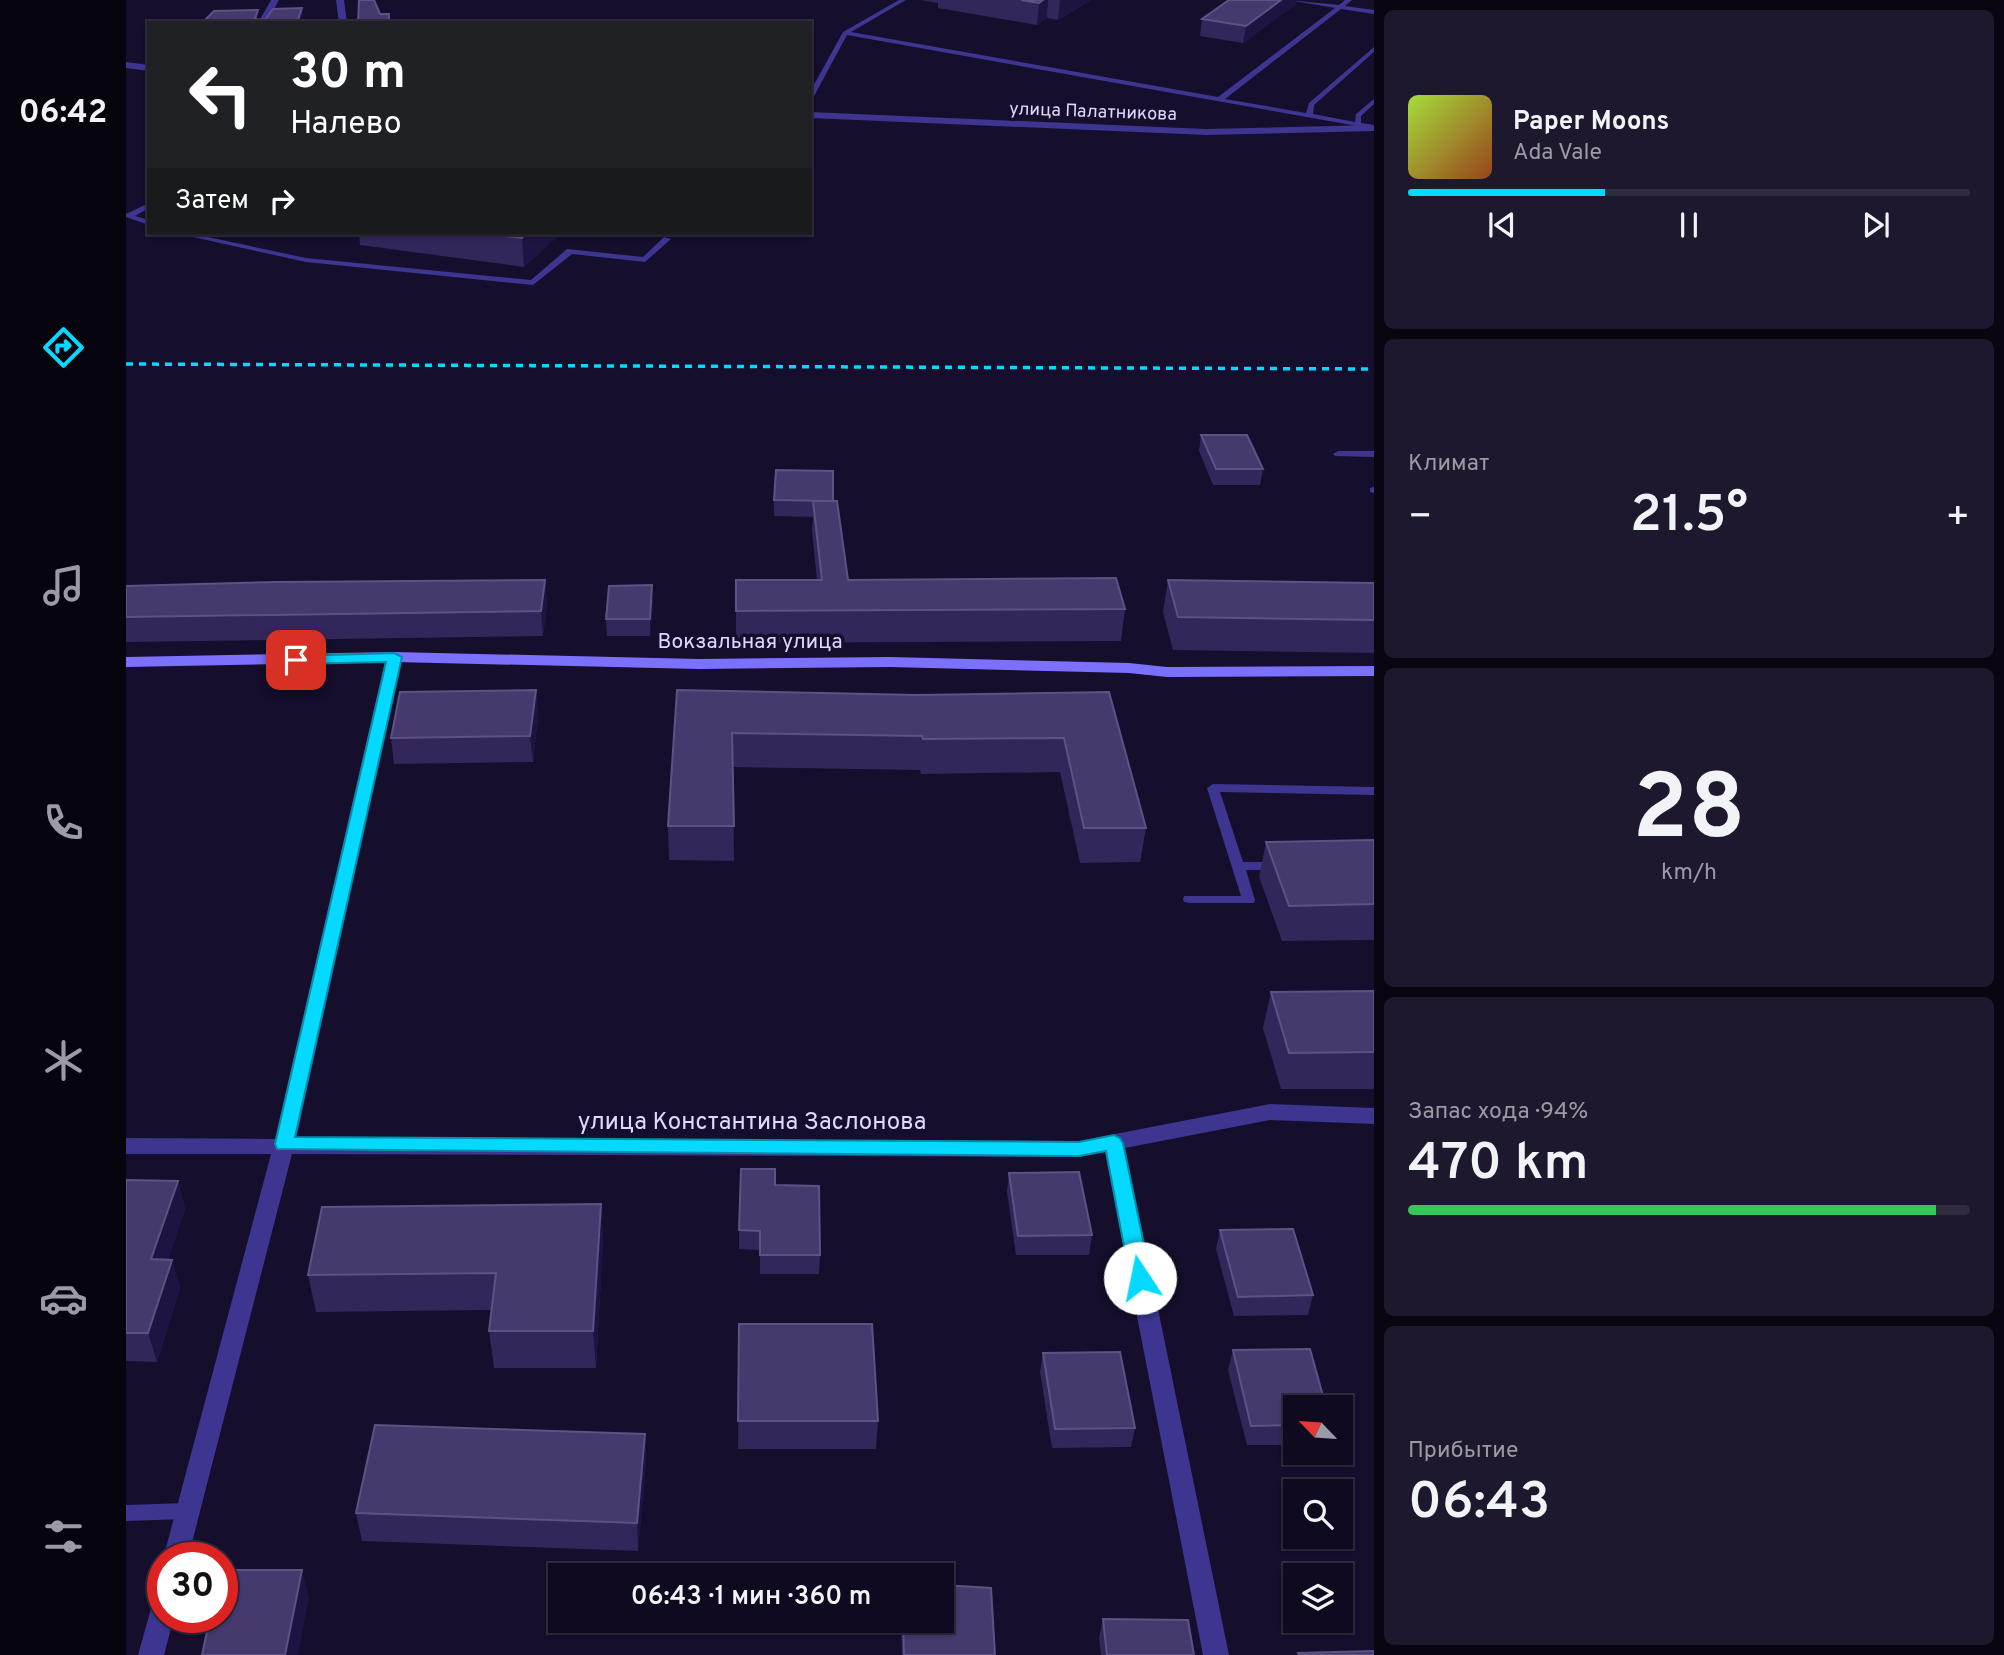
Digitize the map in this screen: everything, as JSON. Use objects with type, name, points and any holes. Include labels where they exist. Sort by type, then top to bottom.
[{"type":"main road","name":"Вокзальная улица","points":[[126,662],[394,657],[699,664],[890,662],[1129,668],[1167,672],[1374,671]]},
{"type":"street","points":[[263,21],[275,0]]},
{"type":"street","points":[[340,0],[343,21]]},
{"type":"street","points":[[126,65],[147,68]]},
{"type":"street","name":"улица Палатникова","points":[[812,115],[1206,132],[1374,128]]},
{"type":"street","points":[[179,1542],[284,1144],[394,657]]},
{"type":"street","name":"улица Константина Заслонова","points":[[126,1146],[284,1144],[1079,1149],[1270,1112],[1374,1116]]},
{"type":"street","points":[[1114,1143],[1216,1655]]},
{"type":"street","points":[[151,1655],[156,1633]]},
{"type":"lane","points":[[812,94],[845,33],[903,0]]},
{"type":"lane","points":[[1291,0],[1374,12]]},
{"type":"lane","points":[[1219,100],[1349,0]]},
{"type":"lane","points":[[845,33],[1374,128]]},
{"type":"lane","points":[[1309,116],[1311,104],[1374,49]]},
{"type":"lane","points":[[1358,124],[1358,115],[1374,100]]},
{"type":"lane","points":[[147,206],[129,216],[147,222]]},
{"type":"lane","points":[[188,235],[306,260],[533,283],[570,251],[645,260],[667,239]]},
{"type":"lane","points":[[1338,454],[1374,454]]},
{"type":"lane","points":[[1189,899],[1249,900],[1213,788],[1374,791]]},
{"type":"lane","points":[[1238,866],[1293,866]]},
{"type":"lane","points":[[126,1513],[186,1511]]},
{"type":"building","points":[[359,0],[374,0],[380,14],[389,14],[389,21],[358,21]]},
{"type":"building","points":[[1021,0],[1043,0],[1039,3]]},
{"type":"building","points":[[1229,0],[1281,0],[1246,26],[1202,19]]},
{"type":"building","points":[[302,8],[298,21],[204,21],[214,11],[258,10],[255,19],[265,20],[273,9]]},
{"type":"building","points":[[499,235],[525,235],[522,238]]},
{"type":"building","points":[[1201,435],[1247,435],[1263,469],[1216,469]]},
{"type":"building","points":[[776,470],[833,471],[833,501],[774,500]]},
{"type":"building","points":[[813,501],[837,501],[848,580],[1116,578],[1125,609],[736,611],[736,580],[822,580]]},
{"type":"building","points":[[545,580],[541,611],[126,617],[126,586]]},
{"type":"building","points":[[1168,580],[1374,583],[1374,620],[1178,617]]},
{"type":"building","points":[[652,585],[650,619],[606,619],[609,586]]},
{"type":"building","points":[[536,690],[530,736],[391,738],[400,692]]},
{"type":"building","points":[[677,690],[917,695],[1109,692],[1146,828],[1084,828],[1064,738],[923,739],[922,736],[732,733],[734,826],[668,826]]},
{"type":"building","points":[[1374,840],[1374,904],[1289,906],[1266,842]]},
{"type":"building","points":[[1374,991],[1374,1052],[1289,1053],[1271,992]]},
{"type":"building","points":[[741,1169],[775,1169],[775,1185],[819,1186],[820,1255],[760,1255],[760,1231],[739,1230]]},
{"type":"building","points":[[1079,1172],[1092,1235],[1018,1236],[1009,1173]]},
{"type":"building","points":[[126,1180],[178,1181],[151,1259],[172,1260],[148,1333],[126,1333]]},
{"type":"building","points":[[601,1204],[593,1331],[489,1331],[496,1273],[308,1275],[322,1207]]},
{"type":"building","points":[[1293,1229],[1313,1295],[1238,1297],[1220,1230]]},
{"type":"building","points":[[739,1324],[872,1324],[878,1421],[738,1421]]},
{"type":"building","points":[[1310,1349],[1323,1395],[1283,1395],[1283,1425],[1251,1426],[1233,1350]]},
{"type":"building","points":[[1120,1352],[1135,1428],[1055,1429],[1043,1353]]},
{"type":"building","points":[[375,1425],[645,1434],[637,1523],[356,1513]]},
{"type":"building","points":[[238,1570],[302,1570],[285,1655],[202,1655],[207,1633],[238,1633]]},
{"type":"building","points":[[954,1586],[991,1588],[995,1655],[904,1655],[903,1633],[954,1633]]},
{"type":"building","points":[[1103,1619],[1188,1620],[1194,1655],[1107,1655]]},
{"type":"building","points":[[1374,1651],[1374,1655],[1298,1653]]},
{"type":"railway","points":[[126,364],[1374,369]]},
{"type":"route","points":[[296,660],[394,657],[284,1144],[1079,1149],[1114,1143],[1140,1278]]}]
